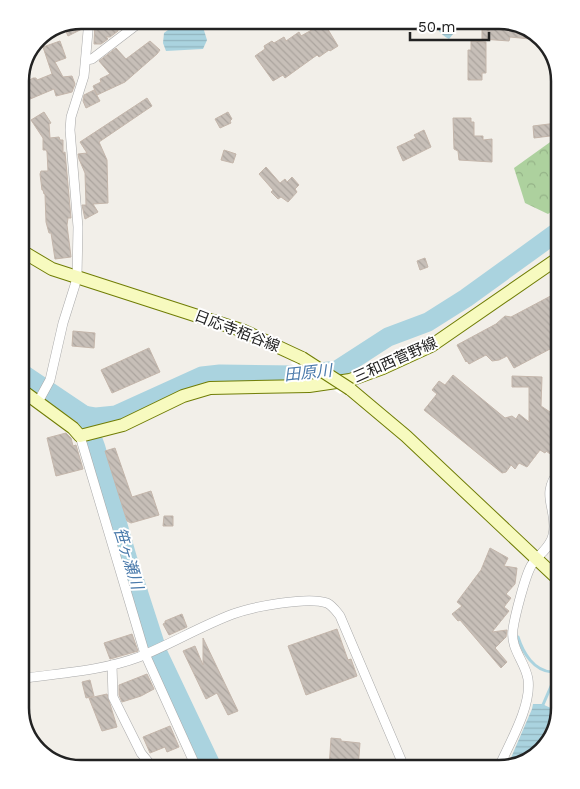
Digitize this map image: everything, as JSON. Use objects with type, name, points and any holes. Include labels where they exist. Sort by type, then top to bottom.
[{"type":"main road","name":"日応寺栢谷線","points":[[29,256],[52,269],[244,331],[302,358],[350,389],[406,436],[551,573]]},
{"type":"main road","name":"三和西菅野線","points":[[82,436],[123,425],[183,396],[210,388],[310,386],[350,380],[431,346],[551,263]]},
{"type":"main road","points":[[29,394],[39,399],[82,436]]},
{"type":"street","points":[[39,399],[50,380],[62,322],[76,285],[78,227],[70,130],[71,117],[84,76],[89,29]]},
{"type":"street","points":[[86,60],[92,59],[131,29]]},
{"type":"street","points":[[82,436],[147,653],[193,760]]},
{"type":"street","points":[[551,484],[551,497]]},
{"type":"street","points":[[502,760],[522,715],[528,696],[528,678],[515,648],[513,629],[531,565],[551,540]]},
{"type":"street","points":[[29,678],[112,665],[147,653],[234,613],[292,602],[314,601],[327,603],[340,616],[401,760]]},
{"type":"street","points":[[112,665],[113,697],[141,753],[147,760]]},
{"type":"green space","points":[[551,141],[551,212],[548,214],[525,203],[514,168]]},
{"type":"water","points":[[169,29],[204,29],[207,40],[203,49],[166,51],[163,43],[164,33]]},
{"type":"water","points":[[438,29],[457,29],[449,39]]},
{"type":"water","points":[[533,704],[542,704],[551,708],[548,726],[536,745],[525,753],[511,759]]},
{"type":"pier","points":[[310,355],[357,385],[340,394],[290,363]]},
{"type":"building","points":[[82,29],[68,36],[66,31]]},
{"type":"building","points":[[95,29],[118,29],[110,37],[106,37],[108,39],[101,44],[94,44]]},
{"type":"building","points":[[313,29],[328,29],[338,46],[319,57],[317,55],[285,78],[283,75],[273,81],[255,56],[265,49],[264,46],[272,41],[274,43],[284,37],[286,41],[299,32],[301,36]]},
{"type":"building","points":[[482,29],[513,31],[529,39],[510,37],[509,41],[482,39]]},
{"type":"building","points":[[60,41],[66,58],[55,62],[63,77],[72,76],[75,84],[72,92],[56,96],[54,89],[29,99],[29,80],[33,78],[37,80],[52,74],[43,47]]},
{"type":"building","points":[[150,41],[160,50],[157,54],[125,82],[97,95],[93,86],[101,82],[100,79],[110,74],[99,61],[116,48],[126,59]]},
{"type":"building","points":[[471,41],[486,42],[486,73],[482,73],[482,80],[468,80],[468,50],[471,50]]},
{"type":"building","points":[[94,90],[100,101],[86,108],[83,101],[84,95]]},
{"type":"building","points":[[147,98],[152,106],[99,142],[107,160],[108,203],[93,204],[98,212],[85,219],[82,205],[86,205],[85,173],[78,154],[87,153],[80,142]]},
{"type":"building","points":[[44,112],[51,123],[49,124],[50,138],[59,137],[60,140],[63,140],[71,218],[68,218],[67,225],[71,257],[55,259],[51,233],[49,233],[46,222],[45,194],[42,190],[40,174],[41,171],[48,171],[47,152],[43,150],[43,138],[31,120]]},
{"type":"building","points":[[228,112],[232,119],[231,123],[220,128],[215,119]]},
{"type":"building","points":[[453,118],[471,118],[471,122],[474,122],[474,136],[483,136],[483,140],[492,139],[492,162],[459,160],[458,151],[454,149]]},
{"type":"building","points":[[551,124],[551,136],[534,138],[533,126]]},
{"type":"building","points":[[424,130],[431,147],[403,161],[397,147],[416,138],[414,135]]},
{"type":"building","points":[[224,150],[236,154],[233,163],[221,160]]},
{"type":"building","points":[[266,167],[280,183],[285,179],[287,182],[292,177],[299,185],[295,189],[297,192],[288,202],[281,197],[278,199],[259,174]]},
{"type":"building","points":[[425,258],[428,267],[420,270],[417,261]]},
{"type":"building","points":[[551,296],[551,351],[550,349],[514,368],[507,356],[492,361],[486,355],[469,364],[466,362],[457,345],[496,324],[505,316],[511,317]]},
{"type":"building","points":[[73,331],[95,333],[94,348],[72,346]]},
{"type":"building","points":[[149,348],[160,372],[112,393],[101,370]]},
{"type":"building","points":[[453,375],[505,418],[512,416],[516,419],[519,414],[529,422],[529,387],[512,387],[512,376],[542,377],[541,406],[551,413],[551,455],[540,450],[527,467],[519,463],[515,469],[511,465],[506,472],[502,473],[424,410],[437,394],[432,390],[439,381],[445,385]]},
{"type":"building","points":[[66,433],[71,438],[73,446],[76,445],[83,469],[56,476],[47,438]]},
{"type":"building","points":[[115,448],[132,497],[151,491],[159,515],[131,523],[127,521],[105,451]]},
{"type":"building","points":[[164,516],[173,516],[173,526],[163,526]]},
{"type":"building","points":[[490,548],[508,558],[504,566],[517,568],[515,584],[506,594],[511,598],[504,607],[509,611],[492,632],[507,630],[506,637],[495,648],[507,662],[501,668],[460,620],[458,621],[452,614],[462,606],[457,602],[481,570]]},
{"type":"building","points":[[182,614],[187,627],[169,635],[163,624],[165,621]]},
{"type":"building","points":[[337,629],[348,660],[351,659],[357,676],[306,695],[288,646]]},
{"type":"building","points":[[132,634],[138,651],[110,659],[104,643]]},
{"type":"building","points":[[203,638],[238,711],[228,715],[217,693],[206,699],[183,651],[195,646],[203,665]]},
{"type":"building","points":[[147,674],[154,689],[141,696],[122,702],[119,695],[119,685]]},
{"type":"building","points":[[90,680],[94,696],[86,698],[82,682]]},
{"type":"building","points":[[107,694],[117,727],[102,731],[89,698]]},
{"type":"building","points":[[170,726],[179,747],[167,752],[165,747],[150,753],[143,737]]},
{"type":"building","points":[[331,738],[360,743],[359,760],[330,760]]},
{"type":"waterway","name":"田原川","points":[[84,415],[96,417],[116,415],[202,376],[220,374],[297,375],[337,370],[388,337],[428,322],[466,298],[551,237]]},
{"type":"waterway","name":"笹ヶ瀬川","points":[[29,378],[84,415],[96,448],[128,560],[158,653],[209,760]]},
{"type":"waterway","points":[[518,637],[530,660],[540,668],[551,672]]},
{"type":"waterway","points":[[542,707],[551,686]]}]
